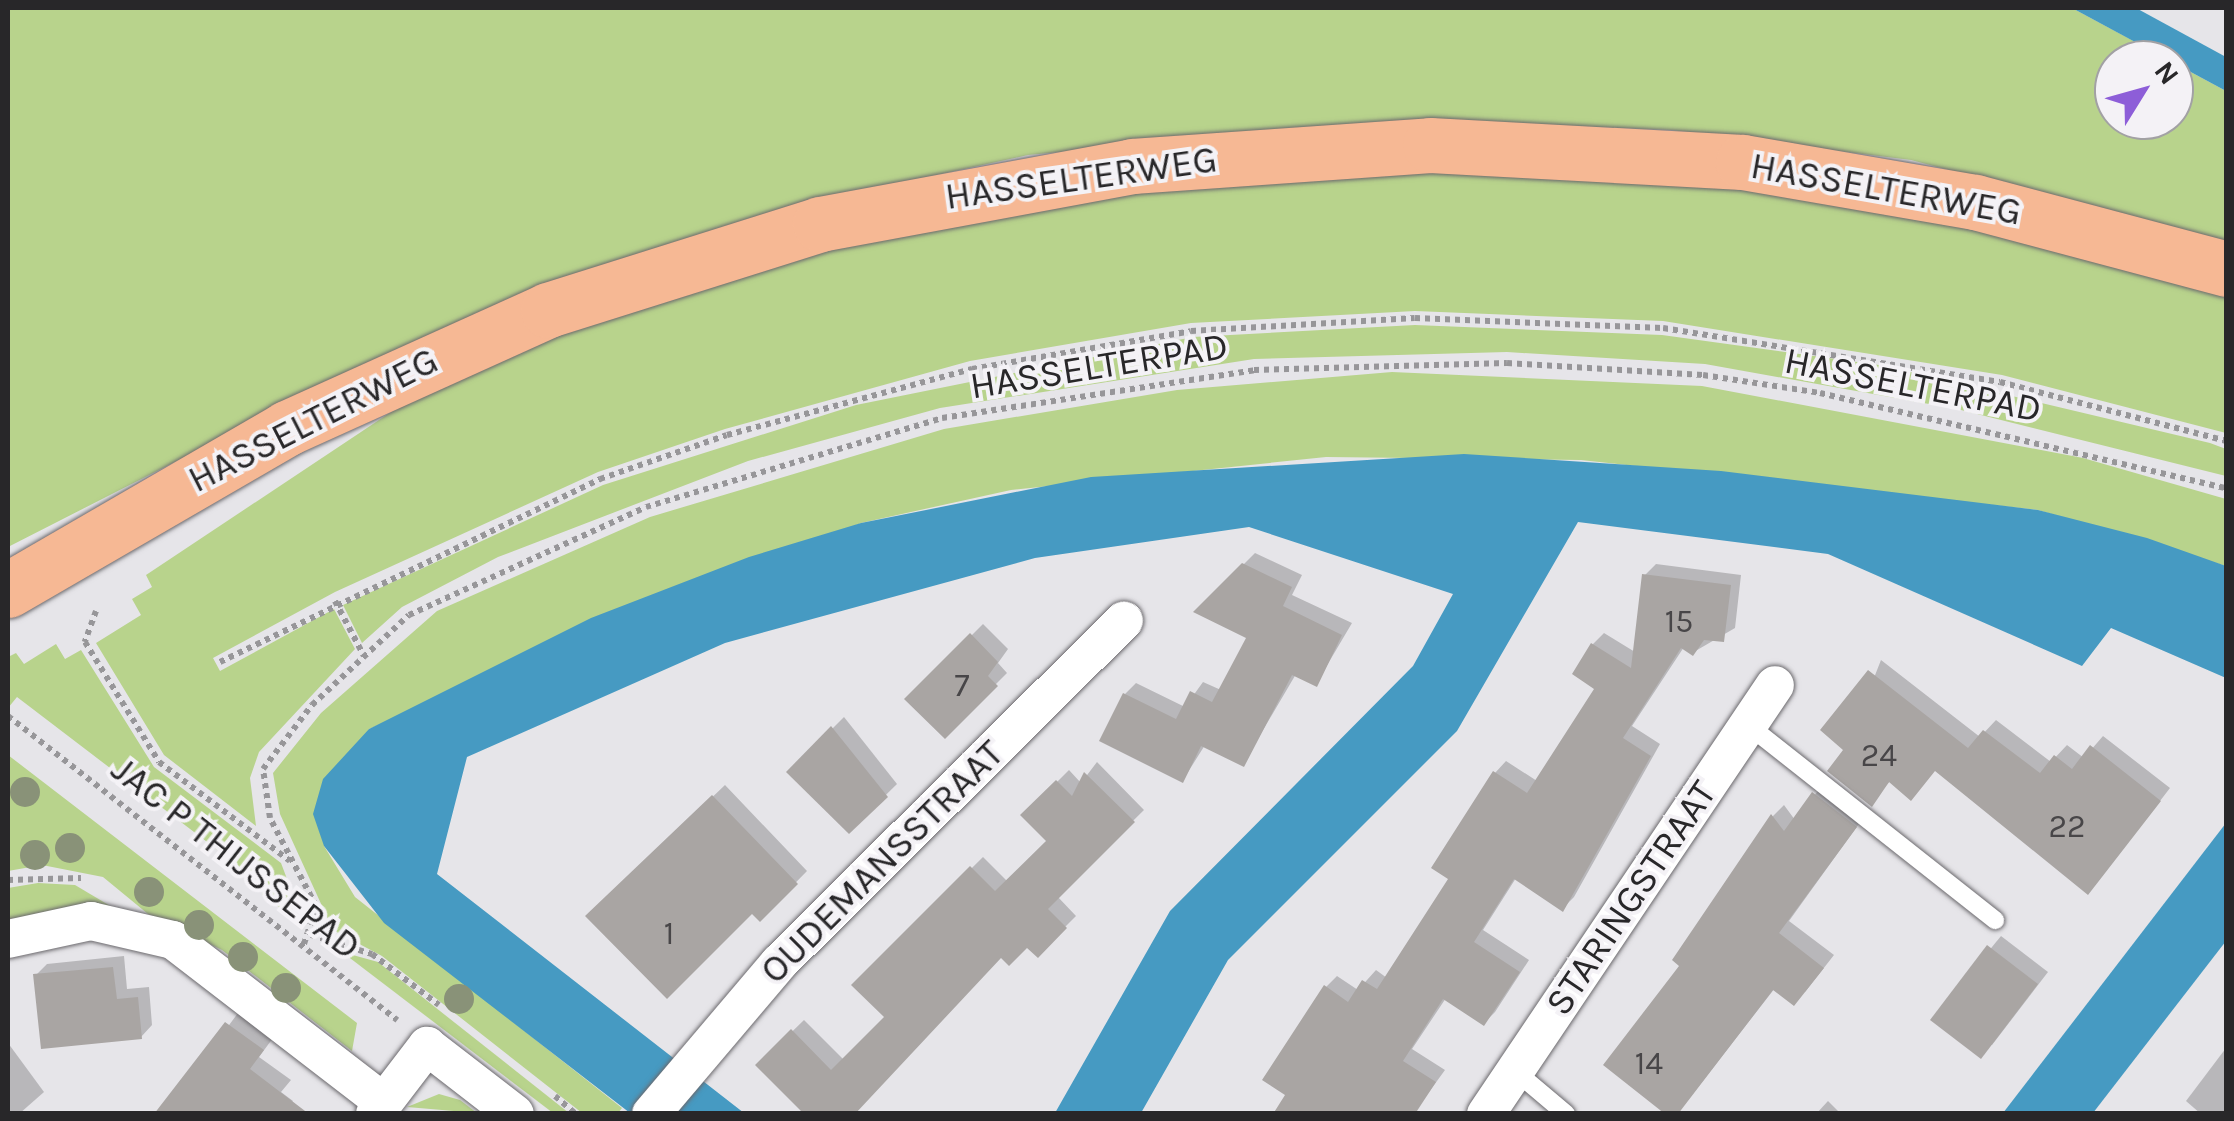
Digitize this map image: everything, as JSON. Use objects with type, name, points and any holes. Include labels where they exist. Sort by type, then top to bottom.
[{"type":"main road","name":"HASSELTERWEG","points":[[8,590],[287,428],[548,310],[820,224],[1132,166],[1430,146],[1743,162],[1975,202],[2226,269]]},
{"type":"street","name":"OUDEMANSSTRAAT","points":[[651,1114],[700,1049],[1124,620]]},
{"type":"street","name":"STARINGSTRAAT","points":[[1486,1114],[1775,685]]},
{"type":"street","points":[[8,939],[91,921],[163,936],[379,1108],[428,1046],[515,1114]]},
{"type":"lane","points":[[1748,725],[1995,920]]},
{"type":"lane","points":[[1514,1070],[1566,1114]]},
{"type":"path","points":[[220,662],[336,601],[600,479],[727,436],[972,369],[1191,330],[1415,318],[1663,328],[2000,382],[2226,442]]},
{"type":"path","name":"HASSELTERPAD","points":[[304,944],[317,913],[264,804],[263,770],[364,656],[409,615],[502,566],[751,472],[942,418],[1254,370],[1507,363],[1704,375],[1955,419],[2226,488]]},
{"type":"path","points":[[336,601],[364,656]]},
{"type":"path","points":[[96,611],[85,642],[159,762],[295,865]]},
{"type":"path","name":"JAC P THIJSSEPAD","points":[[8,716],[304,944],[428,1046]]},
{"type":"green space","points":[[8,8],[2072,8],[2132,40],[2094,40],[2094,140],[2194,140],[2194,74],[2226,91],[2226,243],[1911,160],[1671,130],[1406,120],[1028,155],[795,206],[214,442],[8,547]]},
{"type":"green space","points":[[1430,170],[1740,188],[1970,226],[2226,296],[2226,433],[2002,375],[1663,321],[1415,311],[1191,323],[970,361],[725,429],[598,472],[335,592],[213,658],[220,671],[334,609],[355,649],[259,752],[250,778],[256,826],[164,755],[96,643],[141,615],[132,599],[152,587],[146,575],[394,410],[557,334],[827,249],[1135,190]]},
{"type":"green space","points":[[1415,325],[1662,335],[1886,366],[2210,443],[2226,449],[2226,476],[1957,409],[1705,364],[1507,352],[1254,359],[940,408],[748,461],[498,557],[402,607],[362,643],[343,605],[603,485],[856,405],[1193,337]]},
{"type":"green space","points":[[1392,372],[1702,386],[2083,458],[2226,499],[2226,566],[2038,510],[1581,460],[1326,457],[1011,490],[861,523],[369,729],[324,846],[355,897],[622,1108],[618,1113],[582,1113],[382,956],[333,930],[280,814],[273,773],[321,713],[437,611],[650,517],[944,429],[1177,390]]},
{"type":"green space","points":[[56,644],[65,659],[81,650],[154,767],[281,863],[298,908],[284,911],[262,894],[266,887],[17,697],[8,708],[8,657],[16,653],[24,664]]},
{"type":"green space","points":[[8,755],[357,1023],[352,1051],[222,950],[148,914],[103,877],[42,865],[8,871]]},
{"type":"green space","points":[[38,883],[75,885],[112,907],[8,919],[8,888]]},
{"type":"green space","points":[[342,952],[378,962],[569,1113],[553,1113]]},
{"type":"green space","points":[[439,1094],[460,1100],[477,1113],[407,1107]]},
{"type":"water","points":[[2072,8],[2136,8],[2226,57],[2226,91],[2194,74],[2194,40],[2131,40]]},
{"type":"water","points":[[1464,454],[1721,471],[2038,510],[2147,538],[2226,566],[2226,678],[2111,628],[2082,666],[1828,554],[1578,522],[1457,731],[1228,960],[1141,1113],[1055,1113],[1170,911],[1413,666],[1453,594],[1249,527],[1035,558],[725,643],[467,757],[437,874],[744,1113],[630,1113],[384,923],[324,846],[313,814],[323,779],[369,729],[591,618],[749,557],[861,523],[1091,477]]},
{"type":"water","points":[[2226,823],[2226,941],[2093,1113],[2003,1113]]},
{"type":"building","points":[[1242,563],[1292,587],[1283,606],[1342,635],[1317,687],[1292,675],[1244,767],[1201,746],[1183,783],[1099,741],[1123,693],[1176,719],[1190,691],[1212,702],[1246,638],[1193,612]]},
{"type":"building","points":[[1642,574],[1731,585],[1724,642],[1704,640],[1693,656],[1681,648],[1623,738],[1651,756],[1563,912],[1514,879],[1474,942],[1520,972],[1484,1026],[1443,999],[1403,1061],[1436,1082],[1415,1114],[1273,1114],[1285,1095],[1262,1080],[1324,985],[1348,1002],[1362,980],[1377,989],[1448,879],[1431,868],[1493,771],[1527,793],[1594,689],[1572,674],[1591,643],[1631,668]]},
{"type":"building","points":[[970,633],[998,662],[988,676],[998,686],[945,739],[904,699]]},
{"type":"building","points":[[1868,670],[1968,748],[1983,730],[2040,773],[2054,755],[2072,769],[2090,745],[2161,801],[2088,895],[1935,771],[1911,801],[1889,782],[1872,807],[1827,771],[1843,750],[1820,730]]},
{"type":"building","points":[[831,726],[888,797],[849,834],[786,772]]},
{"type":"building","points":[[1084,772],[1135,822],[1048,909],[1067,928],[1038,958],[1027,948],[1009,966],[1001,958],[855,1114],[804,1114],[755,1065],[791,1029],[831,1070],[884,1017],[851,985],[970,866],[995,891],[1046,841],[1020,815],[1056,780],[1072,796]]},
{"type":"building","points":[[1812,792],[1857,827],[1779,933],[1824,968],[1794,1006],[1773,990],[1678,1114],[1665,1114],[1603,1065],[1679,966],[1672,960],[1771,814],[1784,831]]},
{"type":"building","points":[[712,795],[798,884],[760,922],[752,914],[667,999],[585,916]]},
{"type":"building","points":[[1987,945],[2038,984],[1981,1059],[1930,1020]]},
{"type":"building","points":[[113,967],[117,999],[138,997],[142,1039],[41,1049],[33,974]]},
{"type":"building","points":[[225,1022],[264,1050],[250,1069],[309,1114],[154,1114]]}]
